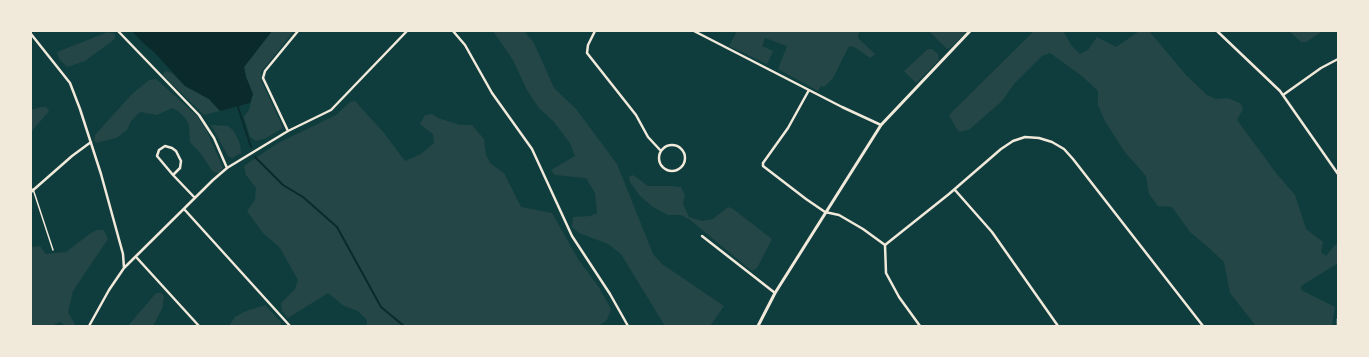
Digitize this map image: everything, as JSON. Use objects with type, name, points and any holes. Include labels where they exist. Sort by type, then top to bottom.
[{"type":"street","points":[[118,31],[199,115],[214,138],[227,168]]},
{"type":"street","points":[[288,131],[263,78],[265,71],[298,31]]},
{"type":"street","points":[[89,326],[109,290],[124,268],[227,168],[288,131],[331,110],[407,31]]},
{"type":"street","points":[[453,31],[466,45],[495,99],[532,149],[572,236],[610,294],[628,326]]},
{"type":"street","points":[[595,31],[588,45],[587,53],[636,115],[648,137],[661,151]]},
{"type":"street","points":[[694,31],[809,90],[881,124]]},
{"type":"street","points":[[758,326],[775,293],[881,124],[970,31]]},
{"type":"street","points":[[1218,31],[1283,95],[1338,174]]},
{"type":"street","points":[[31,34],[70,83],[91,142],[123,254],[124,268]]},
{"type":"street","points":[[1283,95],[1321,68],[1338,59]]},
{"type":"street","points":[[809,90],[788,128],[763,164],[765,168],[825,212],[839,215],[863,229],[885,245]]},
{"type":"street","points":[[885,245],[955,190],[1013,141],[1025,137],[1039,138],[1052,142],[1064,149],[1073,159],[1203,326]]},
{"type":"street","points":[[32,191],[72,156],[91,142]]},
{"type":"street","points":[[670,144],[678,146],[684,152],[685,157],[683,165],[676,170],[667,170],[663,168],[659,161],[661,151],[670,144]]},
{"type":"street","points":[[173,174],[180,168],[180,161],[176,151],[165,146],[159,150],[157,156],[173,174],[195,198]]},
{"type":"street","points":[[955,190],[992,232],[1058,326]]},
{"type":"street","points":[[184,209],[290,326]]},
{"type":"street","points":[[702,236],[775,293]]},
{"type":"street","points":[[885,245],[886,273],[899,297],[920,326]]},
{"type":"street","points":[[136,258],[199,326]]},
{"type":"street","points":[[1338,319],[1338,326]]},
{"type":"lane","points":[[32,191],[53,250]]},
{"type":"shaded area","points":[[132,31],[272,31],[244,67],[246,77],[253,94],[250,103],[220,111],[209,99],[185,86],[154,52]]},
{"type":"shaded area","points":[[272,31],[294,31],[261,72],[261,80],[283,128],[266,138],[256,141],[250,137],[244,117],[249,110],[253,94],[246,77],[244,67]]},
{"type":"shaded area","points":[[493,31],[524,31],[534,43],[554,88],[576,109],[617,164],[653,254],[662,264],[724,306],[710,326],[665,326],[621,254],[608,244],[579,233],[572,227],[573,217],[590,216],[597,213],[595,193],[586,178],[555,175],[551,170],[575,156],[570,143],[553,121],[539,108],[527,90],[513,60]]},
{"type":"shaded area","points":[[737,31],[859,31],[858,38],[875,54],[870,58],[856,48],[849,46],[833,78],[824,87],[821,86],[818,91],[778,69],[787,46],[765,38],[762,46],[773,51],[767,64],[729,46]]},
{"type":"shaded area","points":[[929,31],[967,31],[950,48],[947,49]]},
{"type":"shaded area","points":[[1034,31],[1063,31],[1071,45],[1080,54],[1088,50],[1097,37],[1116,47],[1138,32],[1149,31],[1187,76],[1207,95],[1216,99],[1228,98],[1240,103],[1243,109],[1237,120],[1276,173],[1295,195],[1306,229],[1323,242],[1321,252],[1326,256],[1334,246],[1338,244],[1338,263],[1301,286],[1301,290],[1335,307],[1332,326],[1256,326],[1230,293],[1224,262],[1190,232],[1172,207],[1158,206],[1149,194],[1146,176],[1124,151],[1105,121],[1098,105],[1098,91],[1083,77],[1050,53],[1042,56],[1014,84],[1002,101],[970,129],[960,132],[949,115]]},
{"type":"shaded area","points":[[1289,31],[1323,31],[1306,42],[1301,42]]},
{"type":"shaded area","points":[[108,32],[115,34],[115,39],[85,61],[67,67],[59,59],[57,52]]},
{"type":"shaded area","points":[[928,49],[932,49],[938,54],[939,60],[916,83],[904,71]]},
{"type":"shaded area","points":[[166,71],[172,73],[185,86],[209,99],[220,111],[204,115],[164,76],[163,74]]},
{"type":"shaded area","points":[[156,79],[197,116],[206,129],[223,168],[218,173],[213,172],[201,154],[190,142],[189,125],[186,119],[178,111],[172,108],[157,115],[140,112],[131,121],[127,130],[116,138],[96,143],[94,140],[95,135],[132,94],[149,80]]},
{"type":"shaded area","points":[[355,101],[384,133],[405,161],[421,154],[434,143],[433,134],[420,124],[425,115],[432,114],[438,118],[460,125],[472,125],[484,139],[486,155],[491,164],[504,173],[521,207],[552,213],[578,259],[598,286],[611,309],[607,320],[598,326],[367,326],[367,320],[358,311],[344,306],[328,293],[288,318],[282,311],[281,303],[295,289],[298,280],[280,248],[263,233],[247,211],[255,200],[256,188],[246,175],[244,166],[278,143],[336,115],[350,102]]},
{"type":"shaded area","points":[[46,107],[49,111],[31,132],[31,110]]},
{"type":"shaded area","points":[[211,125],[228,126],[234,131],[240,144],[241,153],[232,158],[228,156]]},
{"type":"shaded area","points":[[633,175],[648,186],[681,187],[685,195],[683,204],[689,217],[702,221],[713,219],[728,207],[733,209],[772,239],[757,268],[752,271],[689,219],[681,215],[668,215],[653,207],[640,196],[630,182],[629,177]]},
{"type":"shaded area","points":[[97,230],[104,230],[108,239],[73,291],[68,312],[76,326],[65,326],[60,322],[51,326],[31,326],[31,247],[40,246],[46,254],[66,252]]},
{"type":"shaded area","points":[[156,293],[161,293],[164,296],[162,309],[153,326],[128,326]]},
{"type":"shaded area","points":[[265,305],[281,322],[281,326],[229,326],[235,317],[244,312]]},
{"type":"waterway","points":[[237,104],[251,147]]},
{"type":"waterway","points":[[255,157],[283,185],[303,197],[337,227],[381,307],[404,326]]}]
